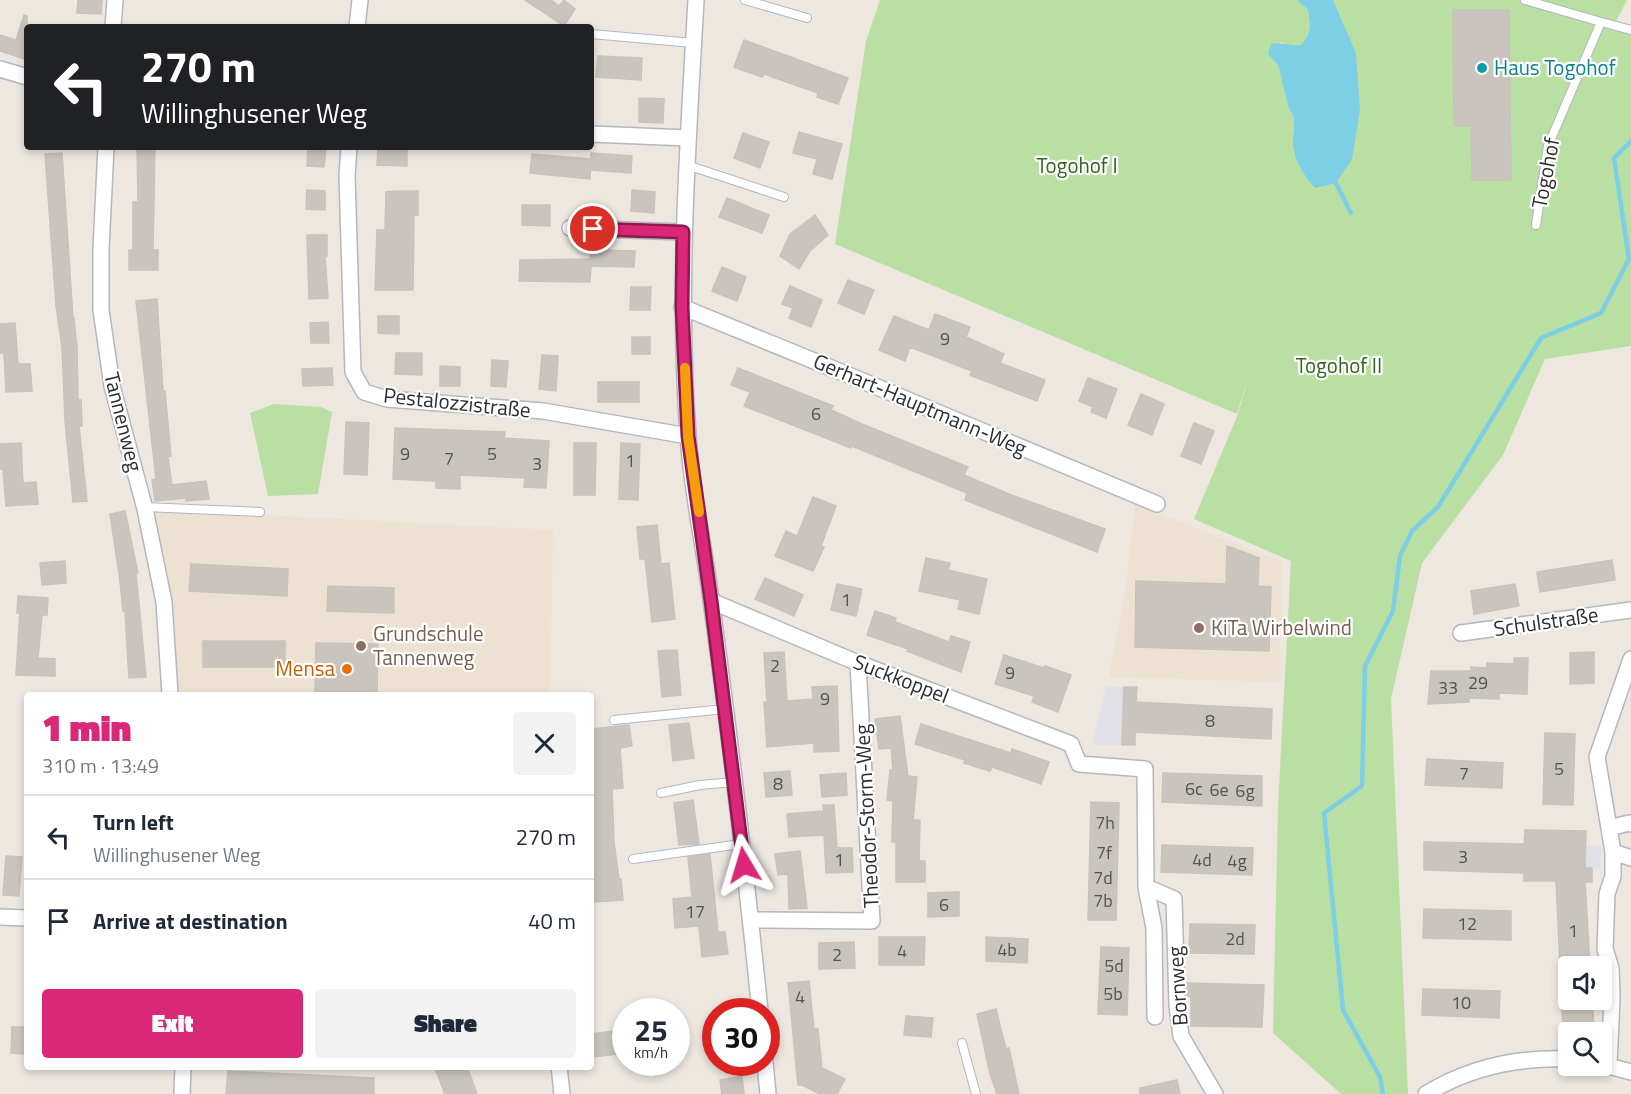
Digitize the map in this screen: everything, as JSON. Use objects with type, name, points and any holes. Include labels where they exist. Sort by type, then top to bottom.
[{"type":"street","points":[[113,24],[115,0]]},
{"type":"street","points":[[357,24],[360,0]]},
{"type":"street","points":[[696,0],[683,232],[682,307],[688,436],[725,709],[759,998]]},
{"type":"street","points":[[0,69],[24,76]]},
{"type":"street","points":[[594,134],[688,138]]},
{"type":"street","name":"Tannenweg","points":[[106,150],[101,249],[101,310],[112,386],[144,507],[164,602],[170,692]]},
{"type":"street","name":"Pestalozzistraße","points":[[349,150],[347,176],[353,372],[364,392],[387,399],[543,411],[688,436]]},
{"type":"street","points":[[570,228],[683,232]]},
{"type":"street","name":"Gerhart-Hauptmann-Weg","points":[[682,307],[1157,504]]},
{"type":"street","name":"Suckkoppel","points":[[711,601],[858,663],[1071,744],[1079,764]]},
{"type":"street","name":"Schulstraße","points":[[1461,633],[1631,610]]},
{"type":"street","points":[[1609,1022],[1612,998],[1611,968],[1605,949],[1605,938],[1606,894],[1612,876],[1613,852],[1597,757],[1631,658]]},
{"type":"street","name":"Theodor-Storm-Weg","points":[[751,920],[872,921],[858,663]]},
{"type":"street","name":"Bornweg","points":[[1079,764],[1145,769],[1146,887],[1154,928],[1155,1017]]},
{"type":"street","points":[[1609,828],[1631,824]]},
{"type":"street","points":[[1613,852],[1631,858]]},
{"type":"street","name":"Bornweg","points":[[1146,887],[1174,900],[1177,1005],[1181,1036],[1215,1094]]},
{"type":"street","points":[[0,917],[24,918]]},
{"type":"street","points":[[1154,928],[1175,933]]},
{"type":"street","points":[[1426,1094],[1443,1083],[1485,1067],[1513,1061],[1558,1059]]},
{"type":"street","points":[[1612,1066],[1631,1072]]},
{"type":"street","points":[[182,1094],[183,1070]]},
{"type":"street","points":[[559,1070],[562,1094]]},
{"type":"street","points":[[766,1076],[768,1094]]},
{"type":"lane","points":[[746,0],[807,18]]},
{"type":"lane","points":[[1525,0],[1631,30]]},
{"type":"lane","name":"Togohof","points":[[1536,225],[1548,146],[1600,22]]},
{"type":"lane","points":[[594,34],[693,44]]},
{"type":"lane","points":[[686,164],[784,197]]},
{"type":"lane","points":[[144,507],[260,512]]},
{"type":"lane","points":[[614,720],[725,709]]},
{"type":"lane","points":[[661,793],[700,785],[734,783]]},
{"type":"lane","points":[[633,859],[741,844]]},
{"type":"lane","points":[[962,1043],[976,1094]]},
{"type":"shaded area","name":"KiTa Wirbelwind","points":[[1135,504],[1282,562],[1280,682],[1109,677],[1127,579]]},
{"type":"shaded area","name":"Grundschule Tannenweg","points":[[147,509],[553,530],[550,692],[176,692]]},
{"type":"shaded area","points":[[1106,686],[1124,687],[1122,745],[1092,745]]},
{"type":"shaded area","points":[[1524,845],[1601,846],[1601,868],[1524,867]]},
{"type":"green space","points":[[880,0],[1297,0],[1308,10],[1309,33],[1301,45],[1288,46],[1281,42],[1278,65],[1289,109],[1294,118],[1294,152],[1304,174],[1315,188],[1343,25],[1333,0],[1627,0],[1614,25],[1631,29],[1631,346],[1545,359],[1503,455],[1422,563],[1391,699],[1408,1094],[1341,1094],[1273,1033],[1278,806],[1291,561],[1194,519],[1238,414],[1249,375],[1237,414],[835,244],[866,41]]},
{"type":"green space","points":[[274,404],[321,407],[332,412],[318,494],[268,496],[250,413]]},
{"type":"water","points":[[1297,0],[1333,0],[1356,53],[1360,110],[1352,159],[1336,183],[1315,188],[1304,174],[1296,158],[1293,141],[1294,118],[1289,109],[1278,65],[1268,54],[1271,44],[1301,45],[1307,37],[1310,25],[1308,10]]},
{"type":"building","points":[[78,0],[102,0],[101,14],[77,13]]},
{"type":"building","points":[[525,0],[551,0],[559,6],[564,0],[575,9],[565,24],[561,24]]},
{"type":"building","name":"Haus Togohof","points":[[1453,10],[1509,10],[1511,180],[1472,180],[1471,126],[1454,126]]},
{"type":"building","points":[[24,15],[27,16],[27,24],[24,24],[24,59],[0,51],[0,35],[16,40]]},
{"type":"building","points":[[744,40],[848,78],[838,104],[817,97],[818,93],[764,74],[762,77],[734,67]]},
{"type":"building","points":[[598,56],[642,58],[641,80],[596,77]]},
{"type":"building","points":[[639,98],[664,99],[663,123],[639,122]]},
{"type":"building","points":[[799,132],[842,144],[832,179],[813,174],[817,159],[793,153]]},
{"type":"building","points":[[743,133],[769,142],[760,168],[734,158]]},
{"type":"building","points":[[137,150],[155,150],[153,250],[158,250],[158,270],[129,270],[129,250],[133,250],[133,202],[138,202]]},
{"type":"building","points":[[308,150],[326,150],[324,167],[307,166]]},
{"type":"building","points":[[378,150],[407,150],[407,166],[377,165]]},
{"type":"building","points":[[62,153],[77,347],[78,400],[81,400],[82,426],[79,426],[87,501],[73,502],[45,154]]},
{"type":"building","points":[[591,153],[632,156],[631,173],[590,170],[590,179],[530,173],[532,154],[591,159]]},
{"type":"building","points":[[307,190],[325,191],[325,210],[306,209]]},
{"type":"building","points":[[632,190],[655,192],[654,213],[631,211]]},
{"type":"building","points":[[418,191],[418,215],[414,215],[413,290],[375,290],[377,230],[385,230],[386,192]]},
{"type":"building","points":[[727,198],[769,215],[762,233],[719,217]]},
{"type":"building","points":[[522,205],[550,205],[550,226],[522,225]]},
{"type":"building","points":[[815,215],[828,235],[810,251],[799,269],[780,256],[790,234]]},
{"type":"building","points":[[307,235],[327,235],[327,256],[325,256],[328,298],[309,299]]},
{"type":"building","points":[[591,250],[635,251],[634,267],[591,266],[590,282],[519,281],[520,260],[590,259]]},
{"type":"building","points":[[722,267],[746,277],[737,301],[712,291]]},
{"type":"building","points":[[848,280],[874,290],[864,314],[838,303]]},
{"type":"building","points":[[790,286],[822,300],[811,327],[789,318],[793,308],[782,304]]},
{"type":"building","points":[[631,287],[651,287],[650,310],[630,310]]},
{"type":"building","points":[[157,299],[172,485],[206,481],[209,499],[186,501],[186,498],[155,501],[152,480],[156,479],[136,301]]},
{"type":"building","points":[[935,314],[970,327],[966,337],[1004,354],[1000,363],[1045,380],[1037,401],[970,375],[972,371],[910,347],[905,361],[879,350],[894,316],[929,330]]},
{"type":"building","points":[[378,316],[399,316],[399,334],[378,333]]},
{"type":"building","points":[[328,322],[329,343],[311,343],[310,323]]},
{"type":"building","points":[[15,323],[18,364],[30,364],[32,391],[6,392],[4,353],[0,353],[0,324]]},
{"type":"building","points":[[632,337],[650,337],[650,354],[632,354]]},
{"type":"building","points":[[396,353],[422,353],[422,375],[395,374]]},
{"type":"building","points":[[542,355],[558,356],[556,391],[539,389]]},
{"type":"building","points":[[492,360],[508,361],[506,387],[491,386]]},
{"type":"building","points":[[440,366],[460,367],[460,386],[440,386]]},
{"type":"building","points":[[332,368],[333,385],[303,386],[302,369]]},
{"type":"building","points":[[738,368],[833,406],[831,410],[968,467],[964,475],[1105,529],[1097,552],[965,500],[967,493],[852,446],[851,448],[744,406],[750,392],[731,385]]},
{"type":"building","points":[[1088,378],[1117,389],[1106,418],[1091,412],[1093,407],[1079,401]]},
{"type":"building","points":[[598,382],[639,382],[639,402],[598,402]]},
{"type":"building","points":[[1141,394],[1164,404],[1152,435],[1128,425]]},
{"type":"building","points":[[346,422],[369,423],[367,475],[344,474]]},
{"type":"building","points":[[1194,423],[1214,431],[1201,464],[1181,456]]},
{"type":"building","points":[[395,428],[505,432],[504,438],[549,441],[546,488],[524,487],[525,478],[460,475],[460,489],[436,488],[436,481],[393,479]]},
{"type":"building","points":[[21,443],[23,483],[36,482],[38,504],[6,506],[3,469],[0,469],[0,444]]},
{"type":"building","points":[[574,443],[596,443],[595,495],[574,495]]},
{"type":"building","points":[[621,443],[640,444],[638,500],[619,499]]},
{"type":"building","points":[[813,497],[836,506],[821,546],[824,547],[813,571],[775,556],[786,531],[797,536]]},
{"type":"building","points":[[125,511],[138,573],[136,573],[146,677],[129,678],[125,611],[123,611],[110,514]]},
{"type":"building","points":[[657,525],[661,564],[669,563],[675,619],[652,622],[645,559],[640,559],[637,527]]},
{"type":"building","points":[[1227,546],[1259,558],[1258,586],[1271,587],[1269,651],[1135,647],[1136,581],[1226,584]]},
{"type":"building","points":[[926,558],[950,563],[948,570],[987,579],[979,614],[958,609],[960,600],[919,591]]},
{"type":"building","points":[[1612,560],[1615,580],[1540,592],[1537,572]]},
{"type":"building","points":[[65,561],[66,583],[42,585],[40,563]]},
{"type":"building","points":[[191,564],[288,569],[287,596],[189,591]]},
{"type":"building","points":[[765,578],[803,595],[794,616],[755,599]]},
{"type":"building","points":[[837,584],[862,589],[856,616],[831,610]]},
{"type":"building","points":[[1515,584],[1519,606],[1474,614],[1471,591]]},
{"type":"building","points":[[328,586],[394,588],[394,613],[327,611]]},
{"type":"building","points":[[18,596],[48,598],[47,615],[42,615],[38,658],[55,659],[55,676],[16,675],[20,613],[17,613]]},
{"type":"building","points":[[875,611],[896,618],[895,622],[949,642],[951,636],[970,642],[961,672],[907,651],[908,649],[867,635]]},
{"type":"building","points":[[203,641],[285,641],[285,667],[203,667]]},
{"type":"building","name":"Mensa","points":[[316,643],[378,644],[377,692],[315,692]]},
{"type":"building","points":[[677,650],[681,695],[662,697],[658,651]]},
{"type":"building","points":[[784,652],[787,701],[813,699],[812,687],[837,686],[839,751],[814,752],[814,743],[767,747],[764,653]]},
{"type":"building","points":[[1594,652],[1594,683],[1570,684],[1570,653]]},
{"type":"building","points":[[1004,655],[1071,675],[1058,712],[1032,702],[1034,696],[995,684]]},
{"type":"building","points":[[1514,658],[1528,658],[1527,694],[1499,693],[1499,699],[1469,698],[1469,702],[1428,704],[1431,671],[1471,671],[1471,667],[1487,668],[1487,663],[1514,664]]},
{"type":"building","points":[[1124,687],[1137,687],[1136,702],[1272,709],[1271,739],[1135,732],[1135,745],[1122,745]]},
{"type":"building","points":[[900,716],[908,776],[917,777],[913,820],[920,820],[919,861],[925,861],[925,882],[896,882],[896,842],[892,842],[893,801],[887,800],[890,770],[893,770],[891,748],[879,749],[875,719]]},
{"type":"building","points":[[689,723],[694,758],[673,761],[669,725]]},
{"type":"building","points":[[921,724],[1011,753],[1012,749],[1049,762],[1041,784],[992,767],[990,771],[964,763],[965,760],[915,744]]},
{"type":"building","points":[[629,725],[632,746],[620,748],[623,788],[612,789],[614,842],[623,900],[594,902],[594,729]]},
{"type":"building","points":[[1545,733],[1575,734],[1573,805],[1543,804]]},
{"type":"building","points":[[1427,759],[1503,763],[1502,788],[1425,785]]},
{"type":"building","points":[[790,771],[792,795],[766,797],[764,773]]},
{"type":"building","points":[[846,773],[847,795],[822,797],[820,775]]},
{"type":"building","points":[[1163,773],[1262,776],[1262,806],[1162,802]]},
{"type":"building","points":[[693,800],[699,844],[679,845],[674,803]]},
{"type":"building","points":[[1091,802],[1119,803],[1116,920],[1088,920]]},
{"type":"building","points":[[823,805],[834,805],[837,848],[852,848],[853,872],[826,873],[824,835],[789,837],[787,814],[824,811]]},
{"type":"building","points":[[1525,830],[1586,831],[1585,868],[1592,868],[1592,882],[1585,882],[1589,956],[1560,956],[1556,881],[1524,881],[1524,873],[1424,870],[1424,842],[1524,844]]},
{"type":"building","points":[[1162,845],[1253,848],[1252,875],[1161,872]]},
{"type":"building","points":[[800,851],[807,908],[789,909],[788,874],[778,875],[775,854]]},
{"type":"building","points":[[710,854],[718,932],[725,932],[728,954],[702,957],[699,926],[675,928],[673,899],[692,897],[688,857]]},
{"type":"building","points":[[6,856],[22,857],[19,896],[3,895]]},
{"type":"building","points":[[959,892],[959,916],[928,917],[928,893]]},
{"type":"building","points":[[1424,909],[1511,911],[1511,940],[1423,938]]},
{"type":"building","points":[[1190,924],[1255,925],[1254,954],[1189,953]]},
{"type":"building","points":[[879,937],[925,937],[924,965],[879,965]]},
{"type":"building","points":[[986,937],[1028,939],[1027,963],[986,961]]},
{"type":"building","points":[[854,942],[855,968],[819,969],[819,943]]},
{"type":"building","points":[[1101,947],[1129,948],[1127,1015],[1098,1014]]},
{"type":"building","points":[[809,981],[814,1029],[818,1029],[822,1068],[845,1079],[837,1094],[820,1094],[798,1085],[788,983]]},
{"type":"building","points":[[1186,983],[1264,985],[1262,1027],[1191,1026],[1191,997],[1187,996]]},
{"type":"building","points":[[1423,989],[1500,991],[1499,1018],[1422,1015]]},
{"type":"building","points":[[996,1009],[1006,1049],[1009,1048],[1019,1094],[997,1094],[990,1074],[977,1014]]},
{"type":"building","points":[[1562,1010],[1593,1010],[1594,1022],[1563,1022]]},
{"type":"building","points":[[906,1016],[933,1018],[931,1037],[904,1035]]},
{"type":"building","points":[[12,1027],[24,1027],[24,1054],[11,1053]]},
{"type":"building","points":[[612,1031],[612,1055],[594,1057],[594,1034]]},
{"type":"building","points":[[436,1070],[468,1070],[477,1094],[445,1094]]},
{"type":"building","points":[[228,1071],[374,1078],[374,1094],[226,1094]]},
{"type":"building","points":[[742,1076],[744,1094],[722,1094],[720,1080]]},
{"type":"building","points":[[1177,1080],[1180,1094],[1140,1094],[1140,1088]]},
{"type":"waterway","points":[[1383,1094],[1380,1077],[1343,1010],[1324,813],[1362,786],[1365,666],[1393,611],[1400,556],[1412,531],[1438,507],[1541,338],[1601,313],[1629,259],[1614,158],[1631,141]]},
{"type":"waterway","points":[[1336,183],[1351,213]]},
{"type":"slow traffic","points":[[685,368],[688,436],[699,512]]},
{"type":"place","name":"Haus Togohof","points":[[1482,68]]},
{"type":"place","name":"KiTa Wirbelwind","points":[[1199,628]]},
{"type":"place","name":"Grundschule Tannenweg","points":[[361,646]]},
{"type":"place","name":"Mensa","points":[[347,669]]},
{"type":"route","points":[[593,229],[683,232],[682,307],[688,436],[744,865]]},
{"type":"park label","name":"Togohof I","points":[[1077,166]]},
{"type":"park label","name":"Togohof II","points":[[1339,366]]}]
